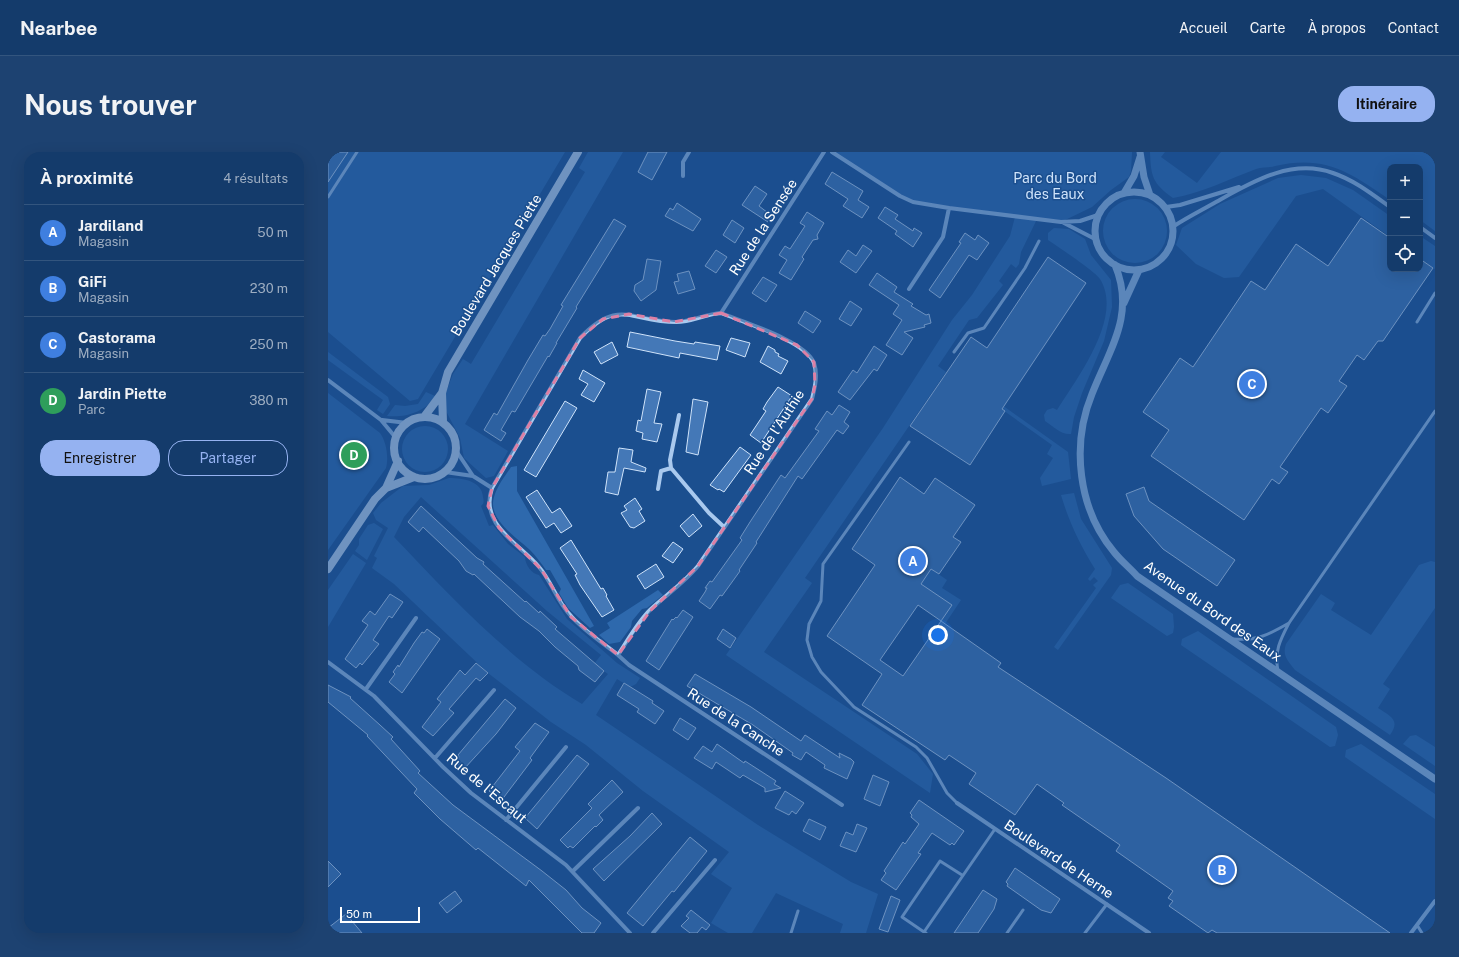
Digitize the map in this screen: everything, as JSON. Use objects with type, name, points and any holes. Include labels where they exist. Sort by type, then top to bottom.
[{"type":"main road","name":"Boulevard Jacques Piette","points":[[443,422],[442,393],[446,378],[458,355],[578,152]]},
{"type":"main road","name":"Boulevard Jacques Piette","points":[[424,417],[442,393]]},
{"type":"main road","points":[[424,417],[437,419],[443,422],[451,430],[456,439],[456,452],[452,463],[445,472],[433,478],[424,479],[414,476],[402,468],[398,462],[394,446],[396,438],[407,423],[424,417]]},
{"type":"main road","points":[[328,569],[376,499],[386,488],[398,462]]},
{"type":"main road","points":[[386,488],[414,476]]},
{"type":"street","points":[[683,176],[683,162],[689,152]]},
{"type":"street","name":"Rue de la Sensée","points":[[721,313],[824,152]]},
{"type":"street","points":[[832,152],[900,196],[913,202],[1061,222],[1080,221],[1098,215]]},
{"type":"street","points":[[1124,193],[1134,176],[1140,154]]},
{"type":"street","points":[[1140,154],[1150,195]]},
{"type":"street","points":[[1166,207],[1180,205],[1288,170],[1316,169],[1332,172],[1351,180],[1387,205]]},
{"type":"street","points":[[1174,226],[1245,185]]},
{"type":"street","points":[[1138,192],[1150,195],[1166,207],[1174,226],[1173,240],[1165,256],[1157,263],[1139,270],[1126,270],[1115,265],[1101,253],[1096,239],[1095,227],[1098,215],[1104,205],[1114,197],[1124,193],[1138,192]]},
{"type":"street","points":[[909,289],[943,237],[949,208]]},
{"type":"street","points":[[1061,222],[1096,239]]},
{"type":"street","points":[[1423,229],[1435,238]]},
{"type":"street","name":"Avenue du Bord des Eaux","points":[[1115,265],[1121,284],[1122,307]]},
{"type":"street","name":"Avenue du Bord des Eaux","points":[[1139,270],[1122,307],[1111,354],[1092,394],[1083,425],[1080,459],[1083,484],[1088,504],[1104,537],[1114,551],[1138,576],[1435,779]]},
{"type":"street","points":[[618,655],[571,617],[562,606],[541,569],[499,528],[488,506],[492,488],[580,338],[590,328],[614,315],[628,314],[674,322],[687,322],[712,314],[721,313]]},
{"type":"street","name":"Rue de l'Authie","points":[[618,655],[637,626],[650,611],[690,575],[812,399],[816,374],[814,362],[807,352],[798,345],[721,313]]},
{"type":"street","points":[[328,380],[381,420],[396,438]]},
{"type":"street","points":[[679,415],[670,460],[670,468],[709,513],[724,527]]},
{"type":"street","points":[[381,420],[407,423]]},
{"type":"street","points":[[456,452],[473,476],[492,488]]},
{"type":"street","points":[[658,489],[661,471],[670,468]]},
{"type":"street","points":[[445,472],[473,476]]},
{"type":"street","points":[[366,689],[416,618]]},
{"type":"street","name":"Rue de la Canche","points":[[618,655],[629,665],[842,805]]},
{"type":"street","name":"Rue de l'Escaut","points":[[328,662],[366,689],[386,706],[453,777],[506,820],[551,852],[572,871],[630,933]]},
{"type":"street","points":[[436,758],[494,690]]},
{"type":"street","points":[[506,820],[566,747]]},
{"type":"street","name":"Boulevard de Herne","points":[[957,803],[1149,933]]},
{"type":"street","points":[[572,871],[638,808]]},
{"type":"street","points":[[653,933],[715,860]]},
{"type":"street","points":[[1411,933],[1435,901]]},
{"type":"lane","points":[[328,197],[357,152]]},
{"type":"lane","points":[[954,352],[968,333],[984,328],[1025,268],[1039,241]]},
{"type":"lane","points":[[1417,322],[1435,293]]},
{"type":"lane","points":[[1278,673],[1275,659],[1277,644],[1289,623],[1435,412]]},
{"type":"lane","points":[[909,442],[823,564],[821,601],[809,624],[807,640],[812,657],[821,672],[854,707],[921,753],[933,768],[946,793],[957,803]]},
{"type":"lane","points":[[1229,638],[1247,640],[1266,637],[1289,623]]},
{"type":"lane","points":[[962,875],[940,861],[902,917],[925,932],[962,875],[995,829]]},
{"type":"lane","points":[[1085,933],[1107,904]]},
{"type":"lane","points":[[1007,933],[1023,910]]},
{"type":"lane","points":[[791,933],[798,911]]},
{"type":"lane","points":[[1417,926],[1422,933]]},
{"type":"highlighted area","points":[[721,313],[797,345],[814,362],[815,385],[812,399],[698,566],[650,611],[618,655],[571,617],[541,569],[499,528],[488,506],[492,488],[580,338],[603,319],[629,314],[674,322]]},
{"type":"green space","points":[[328,152],[565,152],[418,399],[410,401],[328,332]]},
{"type":"green space","points":[[588,152],[623,152],[465,424],[508,451],[494,476],[486,478],[464,458],[460,438],[446,411],[446,392],[453,374],[463,359],[471,364],[585,172],[579,168]]},
{"type":"green space","name":"Parc du Bord des Eaux","points":[[832,152],[1132,152],[1131,171],[1129,177],[1111,190],[1092,207],[1061,222],[1037,219],[1021,252],[1019,264],[1016,268],[1011,264],[999,281],[1003,285],[977,318],[969,320],[938,366],[946,372],[805,578],[812,583],[764,652],[917,754],[933,774],[930,793],[726,655],[883,428],[952,320],[972,295],[1010,236],[1015,217],[913,202]]},
{"type":"green space","points":[[1150,152],[1165,152],[1161,157],[1197,183],[1221,152],[1435,152],[1435,231],[1423,222],[1423,164],[1387,164],[1387,198],[1362,181],[1336,168],[1309,163],[1293,163],[1258,168],[1205,189],[1173,198],[1157,183],[1151,167]]},
{"type":"green space","points":[[1301,175],[1326,178],[1353,190],[1387,214],[1387,235],[1323,189],[1296,196],[1239,277],[1224,278],[1196,264],[1176,245],[1182,228],[1220,204],[1278,178]]},
{"type":"green space","points":[[1135,199],[1147,201],[1158,208],[1165,219],[1167,231],[1165,243],[1158,254],[1147,261],[1135,263],[1123,261],[1112,254],[1105,243],[1103,231],[1105,219],[1112,208],[1123,201]]},
{"type":"green space","points":[[1054,228],[1069,229],[1085,239],[1091,255],[1111,280],[1112,307],[1104,341],[1082,393],[1074,417],[1071,434],[1060,432],[1054,428],[1045,421],[1044,415],[1047,410],[1053,408],[1057,410],[1086,365],[1102,329],[1106,311],[1106,294],[1097,275],[1048,240],[1048,233]]},
{"type":"green space","points":[[1423,238],[1435,246],[1435,269],[1423,261]]},
{"type":"green space","points":[[328,352],[388,397],[390,404],[383,414],[377,410],[383,400],[328,360]]},
{"type":"green space","points":[[426,392],[435,396],[431,402],[421,410],[408,415],[387,416],[395,405],[405,406],[418,404]]},
{"type":"green space","points":[[328,393],[380,433],[385,445],[387,459],[386,468],[328,550]]},
{"type":"green space","points":[[1002,405],[1068,452],[1071,479],[1042,486],[1040,478],[1053,458],[1047,454],[1052,445],[1000,408]]},
{"type":"green space","points":[[420,426],[430,426],[438,430],[444,436],[448,444],[448,454],[444,462],[438,468],[430,472],[420,472],[412,468],[406,462],[402,454],[402,444],[406,436],[412,430]]},
{"type":"green space","points":[[517,466],[517,491],[594,626],[590,628],[568,608],[559,593],[561,589],[550,570],[546,570],[530,550],[504,527],[495,513],[493,505],[497,489],[511,467]]},
{"type":"green space","points":[[449,478],[454,478],[466,480],[479,487],[484,500],[481,506],[489,526],[493,525],[508,544],[525,557],[529,569],[539,575],[567,619],[617,663],[640,678],[636,684],[630,687],[617,679],[596,715],[758,825],[851,882],[878,894],[866,933],[840,933],[843,924],[776,893],[752,933],[728,933],[711,923],[732,888],[711,874],[729,852],[643,791],[586,745],[551,722],[488,673],[394,584],[372,568],[377,558],[374,556],[388,528],[376,520],[373,513],[381,503],[403,486],[429,485]],"holes":[[[421,497],[547,611],[601,655],[594,664],[608,674],[582,704],[530,668],[506,648],[482,627],[415,560],[394,537],[404,517]]]},
{"type":"green space","points":[[1074,493],[1081,519],[1112,568],[1111,575],[1058,650],[1054,647],[1096,588],[1093,585],[1098,581],[1094,577],[1090,581],[1088,579],[1095,569],[1075,533],[1061,495]]},
{"type":"green space","points":[[374,523],[383,529],[367,560],[355,551],[359,545],[359,539],[368,525]]},
{"type":"green space","points":[[353,554],[366,563],[328,627],[328,590]]},
{"type":"green space","points":[[1431,561],[1435,562],[1435,608],[1383,684],[1390,689],[1378,708],[1393,719],[1394,726],[1390,735],[1295,670],[1286,658],[1285,648],[1286,644],[1321,594],[1335,603],[1331,610],[1371,635],[1419,565]]},
{"type":"green space","points":[[931,569],[947,580],[942,588],[961,600],[945,624],[941,621],[951,605],[921,584]]},
{"type":"green space","points":[[1128,583],[1173,614],[1173,633],[1167,636],[1111,598],[1120,585]]},
{"type":"green space","points":[[658,590],[663,595],[647,608],[642,609],[632,621],[631,627],[620,642],[609,644],[599,635],[610,628],[607,623]]},
{"type":"green space","points":[[1198,631],[1336,727],[1338,735],[1335,746],[1330,747],[1181,645],[1182,639]]},
{"type":"green space","points":[[1416,735],[1435,747],[1435,766],[1403,744],[1410,736]]},
{"type":"green space","points":[[1361,744],[1435,794],[1435,819],[1345,757],[1346,750]]},
{"type":"building","points":[[328,152],[348,152],[328,182]]},
{"type":"building","points":[[648,152],[667,152],[652,180],[638,172]]},
{"type":"building","points":[[832,172],[863,191],[858,200],[869,207],[862,218],[843,206],[848,199],[825,184]]},
{"type":"building","points":[[755,186],[767,194],[759,206],[772,216],[768,222],[742,205]]},
{"type":"building","points":[[677,203],[701,219],[693,231],[665,216],[670,208],[673,210]]},
{"type":"building","points":[[885,207],[898,215],[895,219],[913,231],[914,228],[922,233],[913,247],[895,234],[897,231],[878,218]]},
{"type":"building","points":[[807,212],[824,223],[817,235],[818,239],[813,240],[802,257],[804,259],[791,280],[779,273],[787,260],[779,255],[785,246],[790,249],[805,226],[800,223]]},
{"type":"building","points":[[1361,218],[1387,236],[1387,272],[1423,272],[1423,261],[1433,268],[1383,341],[1378,341],[1364,360],[1357,355],[1339,381],[1347,386],[1328,413],[1321,408],[1280,467],[1288,472],[1279,484],[1272,479],[1244,520],[1151,456],[1169,430],[1143,412],[1180,358],[1193,367],[1251,281],[1265,290],[1296,244],[1328,266]]},
{"type":"building","points":[[614,219],[626,226],[576,307],[577,308],[549,357],[548,356],[515,412],[512,411],[501,430],[506,433],[501,441],[484,430],[494,413],[497,415],[543,335],[545,336],[550,329],[563,306],[561,305]]},
{"type":"building","points":[[732,220],[744,228],[735,243],[723,235]]},
{"type":"building","points":[[965,233],[975,240],[978,235],[989,243],[977,260],[969,255],[940,298],[929,290],[961,243],[959,242]]},
{"type":"building","points":[[863,245],[872,251],[856,273],[840,262],[848,250],[856,256]]},
{"type":"building","points":[[716,250],[727,257],[716,273],[705,266]]},
{"type":"building","points":[[1048,257],[1086,283],[1002,409],[1005,411],[970,465],[910,426],[971,337],[987,348]]},
{"type":"building","points":[[647,259],[661,261],[656,290],[641,301],[634,291],[635,285],[643,280]]},
{"type":"building","points":[[689,271],[695,289],[678,294],[674,282],[679,281],[677,274]]},
{"type":"building","points":[[877,273],[897,287],[894,292],[913,304],[911,306],[926,315],[929,314],[931,323],[924,325],[925,327],[904,332],[913,338],[902,355],[886,345],[902,320],[893,314],[899,305],[869,285]]},
{"type":"building","points":[[763,277],[777,285],[766,302],[752,293]]},
{"type":"building","points":[[850,301],[862,309],[851,326],[839,319]]},
{"type":"building","points":[[805,311],[821,321],[813,333],[798,323]]},
{"type":"building","points":[[630,332],[694,344],[695,342],[720,346],[717,360],[680,353],[679,358],[627,347]]},
{"type":"building","points":[[731,338],[750,343],[745,357],[726,350]]},
{"type":"building","points":[[612,342],[618,355],[601,364],[594,352]]},
{"type":"building","points":[[768,346],[779,354],[778,356],[788,361],[781,374],[760,362]]},
{"type":"building","points":[[874,346],[887,355],[877,371],[874,369],[850,400],[838,392],[853,370],[857,373]]},
{"type":"building","points":[[583,370],[605,383],[594,402],[581,395],[588,384],[579,379]]},
{"type":"building","points":[[778,387],[792,396],[761,443],[750,435],[766,411],[763,409],[767,402]]},
{"type":"building","points":[[647,389],[661,392],[654,423],[662,424],[657,442],[642,439],[643,433],[636,431],[638,420],[641,421]]},
{"type":"building","points":[[693,399],[708,402],[698,455],[686,452]]},
{"type":"building","points":[[565,401],[577,408],[536,477],[524,470]]},
{"type":"building","points":[[839,405],[850,412],[844,422],[849,426],[843,434],[837,430],[802,479],[798,476],[756,542],[757,543],[739,570],[740,571],[722,596],[720,595],[710,609],[699,601],[707,588],[705,588],[710,581],[712,582],[742,540],[740,538],[781,475],[785,478],[819,431],[815,429],[827,411],[832,415]]},
{"type":"building","points":[[740,447],[751,455],[724,492],[710,485]]},
{"type":"building","points":[[619,448],[633,450],[631,462],[646,468],[645,472],[624,468],[618,495],[605,492],[608,472],[615,472]]},
{"type":"building","points":[[900,477],[924,494],[935,478],[975,505],[953,537],[961,542],[939,574],[931,569],[921,584],[952,605],[941,621],[1001,663],[998,667],[1166,778],[1390,933],[1217,933],[1212,930],[1208,933],[1169,906],[1173,901],[1168,898],[1173,891],[1116,851],[1120,845],[1062,805],[1064,803],[1037,784],[1015,815],[969,784],[976,773],[949,755],[945,760],[862,705],[882,674],[827,636],[875,565],[852,549]],"holes":[[[918,605],[941,621],[903,676],[880,660]]]},
{"type":"building","points":[[1144,487],[1149,501],[1235,560],[1217,586],[1163,549],[1134,516],[1126,494]]},
{"type":"building","points":[[537,490],[552,513],[560,508],[572,526],[561,533],[554,523],[546,528],[526,497]]},
{"type":"building","points":[[635,498],[642,509],[639,511],[645,521],[634,528],[630,527],[621,513],[627,510],[624,506]]},
{"type":"building","points":[[421,506],[477,558],[484,562],[483,564],[525,602],[526,601],[539,613],[540,611],[557,627],[555,629],[604,671],[595,682],[579,670],[578,666],[555,647],[539,631],[520,617],[474,574],[473,575],[466,571],[459,561],[423,527],[419,532],[408,522]]},
{"type":"building","points":[[693,514],[702,526],[689,537],[680,526]]},
{"type":"building","points":[[571,540],[601,589],[603,588],[614,610],[602,617],[580,585],[575,575],[577,574],[560,548]]},
{"type":"building","points":[[673,542],[683,549],[673,563],[662,556]]},
{"type":"building","points":[[656,564],[664,577],[645,589],[637,576]]},
{"type":"building","points":[[390,594],[403,602],[392,618],[389,616],[373,640],[379,644],[362,665],[360,663],[356,668],[345,659],[368,625],[362,621],[370,611],[375,615]]},
{"type":"building","points":[[683,610],[693,617],[659,670],[646,661],[672,619],[677,618]]},
{"type":"building","points":[[427,629],[440,639],[402,693],[389,682],[395,674],[393,672],[398,665],[399,667],[422,632],[424,633]]},
{"type":"building","points":[[723,629],[736,638],[730,648],[717,639]]},
{"type":"building","points":[[476,663],[488,673],[480,681],[476,678],[449,709],[454,713],[433,736],[422,727],[441,702],[437,699],[460,670],[465,675]]},
{"type":"building","points":[[695,674],[751,707],[801,741],[805,735],[840,758],[839,753],[851,759],[854,762],[847,779],[824,768],[825,765],[806,752],[801,760],[792,755],[793,753],[753,725],[687,686]]},
{"type":"building","points":[[624,683],[653,701],[652,703],[664,711],[655,724],[637,712],[639,709],[617,695]]},
{"type":"building","points":[[328,685],[351,697],[350,698],[393,737],[391,739],[420,771],[418,773],[453,805],[566,890],[582,908],[601,923],[594,933],[582,933],[529,880],[526,886],[478,848],[476,850],[440,819],[414,793],[417,789],[367,736],[368,735],[328,702]]},
{"type":"building","points":[[505,699],[516,708],[496,734],[464,769],[455,762],[459,757],[458,755]]},
{"type":"building","points":[[680,718],[696,728],[688,740],[673,730]]},
{"type":"building","points":[[535,723],[549,732],[530,758],[532,760],[501,801],[489,791],[520,751],[515,747]]},
{"type":"building","points":[[717,744],[744,763],[745,761],[776,781],[774,784],[781,788],[765,792],[765,788],[743,775],[740,778],[716,762],[712,769],[694,758],[703,746],[712,752]]},
{"type":"building","points":[[577,755],[589,764],[537,829],[525,818]]},
{"type":"building","points":[[873,775],[889,782],[880,806],[864,799]]},
{"type":"building","points":[[612,780],[623,792],[599,815],[603,820],[573,848],[570,846],[568,848],[560,840],[592,808],[588,804]]},
{"type":"building","points":[[785,791],[804,803],[796,814],[792,811],[789,815],[775,808]]},
{"type":"building","points":[[919,800],[964,831],[954,845],[952,843],[950,845],[932,833],[918,853],[921,854],[896,890],[881,880],[886,873],[884,871],[903,842],[905,844],[919,824],[911,817],[912,815],[910,813]]},
{"type":"building","points":[[652,813],[662,824],[604,881],[593,869],[630,836]]},
{"type":"building","points":[[809,819],[826,827],[820,840],[803,831]]},
{"type":"building","points":[[857,824],[867,828],[856,852],[840,846],[846,832],[853,835]]},
{"type":"building","points":[[690,837],[707,851],[674,892],[672,891],[643,926],[627,913]]},
{"type":"building","points":[[328,861],[341,874],[328,887]]},
{"type":"building","points":[[1015,868],[1060,899],[1051,913],[1041,910],[1007,886],[1008,884],[1006,882]]},
{"type":"building","points":[[983,890],[997,899],[994,909],[978,933],[954,933]]},
{"type":"building","points":[[455,891],[462,901],[447,913],[439,903]]},
{"type":"building","points":[[891,896],[900,900],[888,932],[879,929]]},
{"type":"building","points":[[691,910],[710,925],[706,930],[702,927],[697,933],[690,933],[681,926],[689,918],[686,916]]},
{"type":"building","points":[[346,914],[362,933],[328,933],[328,928]]},
{"type":"place","name":"Castorama","points":[[1252,384]]},
{"type":"place","name":"Jardin Piette","points":[[354,455]]},
{"type":"place","name":"Jardiland","points":[[913,561]]},
{"type":"place","name":"GiFi","points":[[1222,870]]}]
